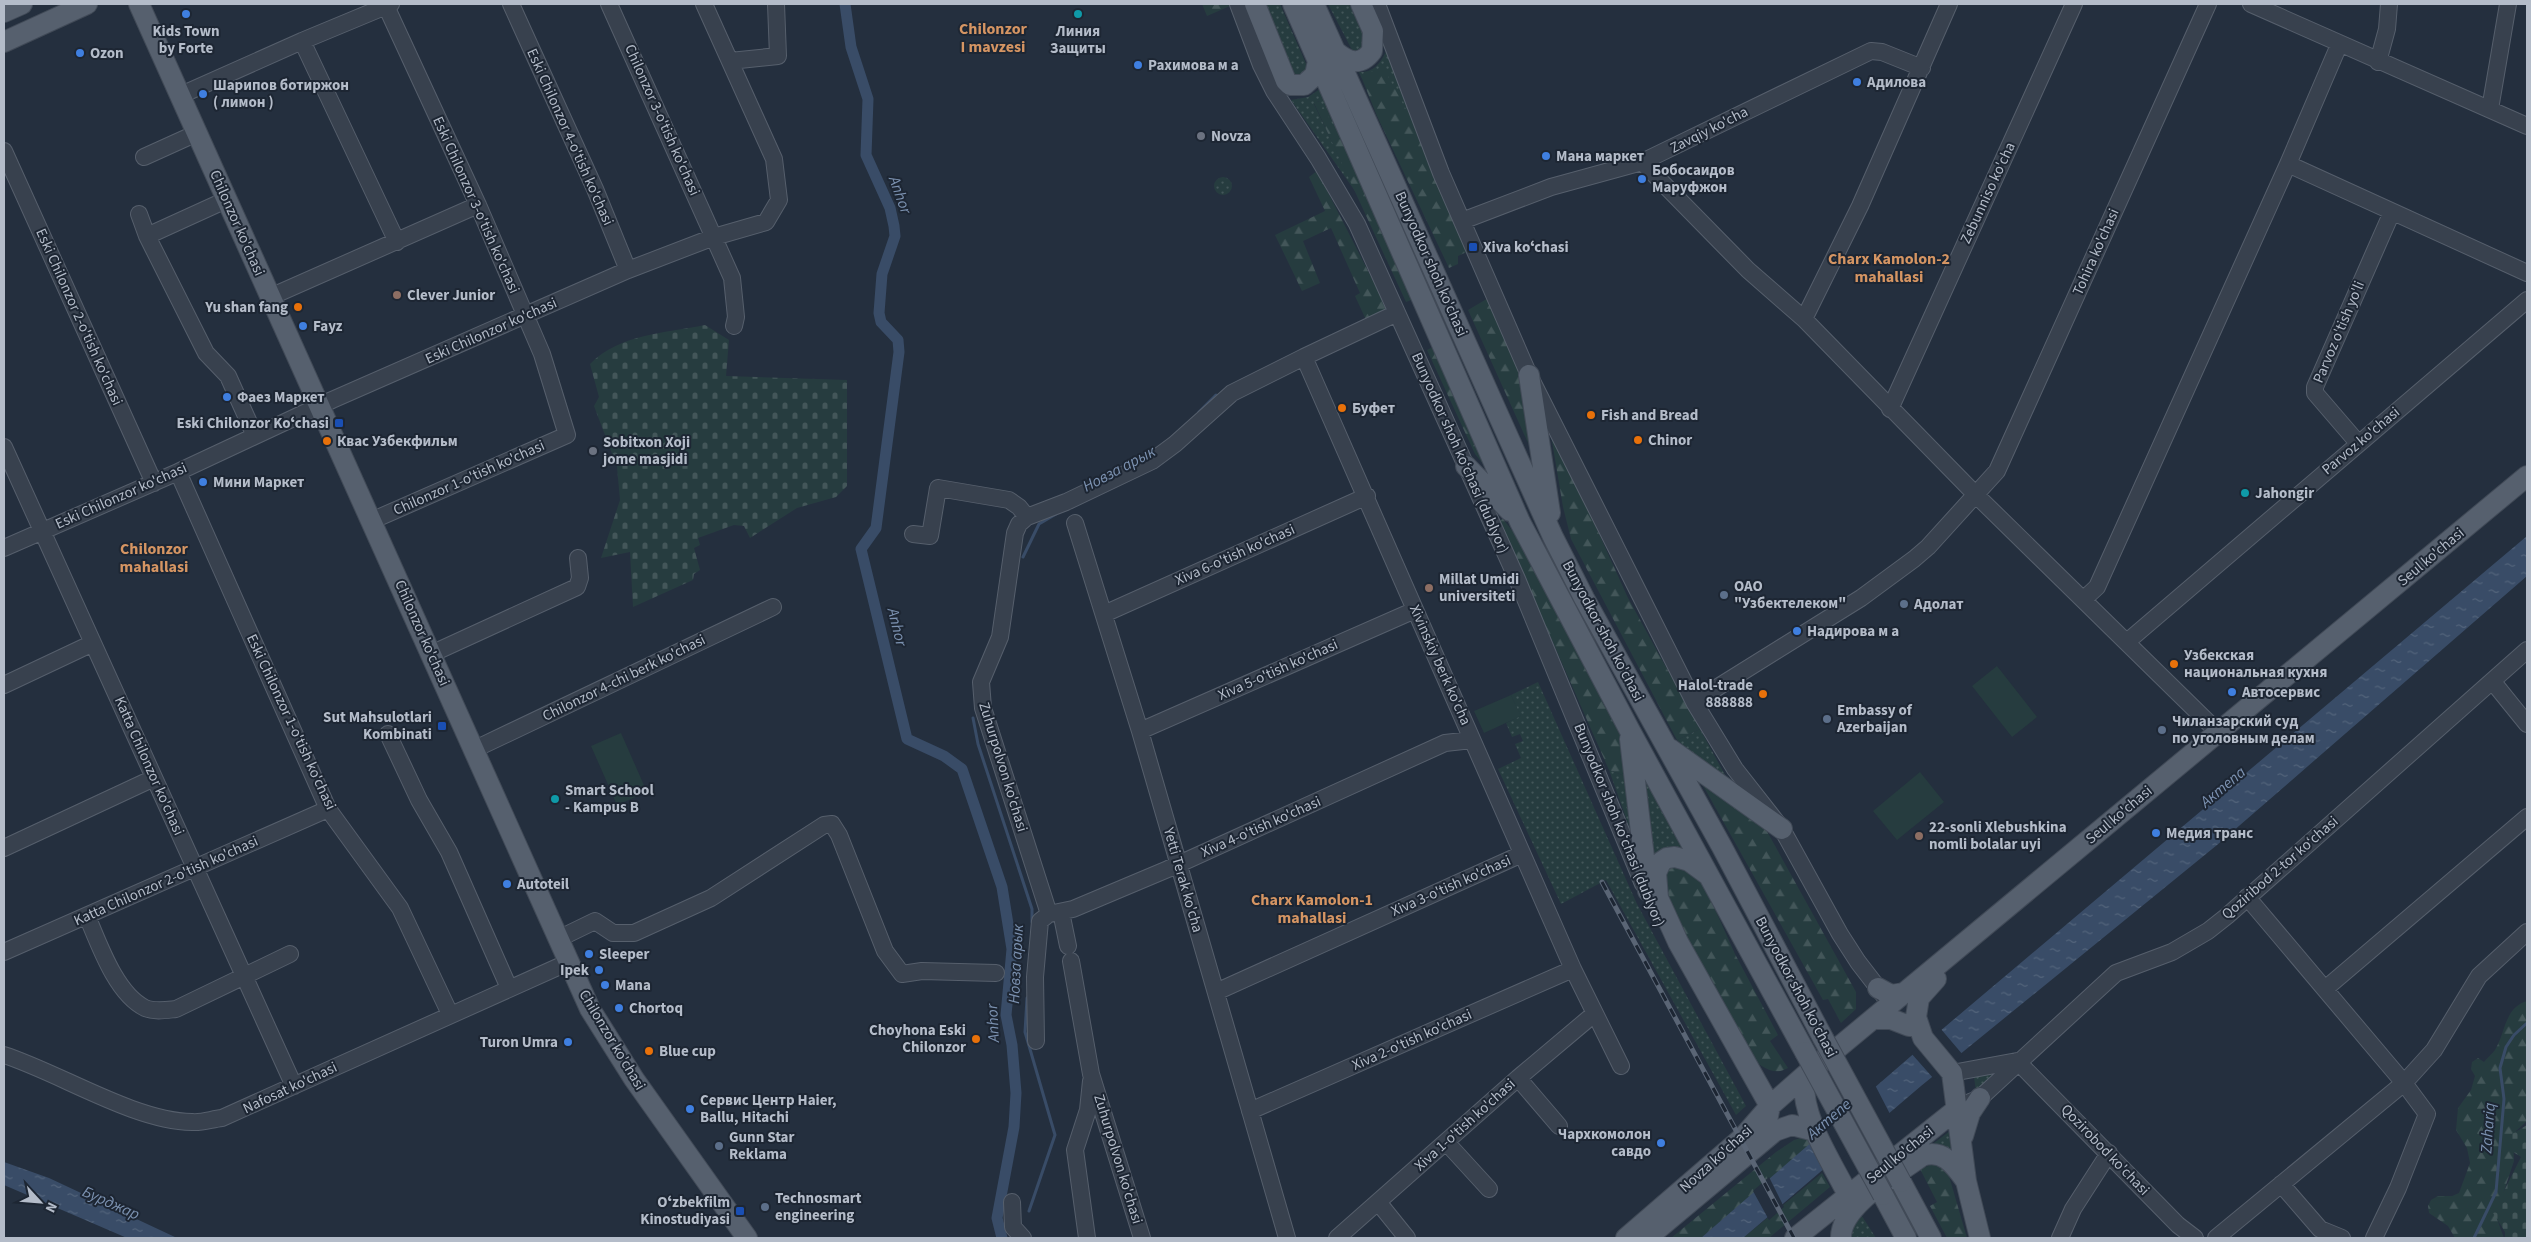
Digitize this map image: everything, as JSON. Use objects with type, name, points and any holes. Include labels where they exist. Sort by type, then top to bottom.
[{"type":"main road","points":[[4,12],[22,4]]},
{"type":"main road","points":[[4,42],[88,4]]},
{"type":"main road","name":"Chilonzor ko'chasi","points":[[139,4],[319,407],[560,938],[590,1009],[626,1067],[747,1238]]},
{"type":"main road","points":[[1255,4],[1286,81],[1298,86],[1304,85],[1315,75],[1318,61]]},
{"type":"main road","name":"Bunyodkor shoh ko'chasi","points":[[1293,4],[1520,522],[1629,729],[1906,1238]]},
{"type":"main road","name":"Bunyodkor shoh ko'chasi","points":[[1314,4],[1554,538],[1584,598],[1722,848],[1822,1038],[1931,1238]]},
{"type":"main road","points":[[1336,52],[1355,62],[1367,57],[1372,51],[1373,31],[1361,4]]},
{"type":"main road","points":[[1529,375],[1554,538]]},
{"type":"main road","points":[[1466,466],[1520,522]]},
{"type":"main road","name":"Seul ko'chasi","points":[[1804,1076],[2527,476]]},
{"type":"main road","name":"Seul ko'chasi","points":[[1952,1073],[1916,1032],[1918,998],[1925,989],[2218,732],[2527,490]]},
{"type":"main road","points":[[1629,729],[1649,901]]},
{"type":"main road","points":[[1665,746],[1782,829]]},
{"type":"main road","points":[[1712,879],[1689,861],[1675,857],[1667,858],[1661,862],[1656,873],[1657,893],[1678,942],[1753,1076],[1763,1102],[1767,1123],[1750,1142]]},
{"type":"main road","points":[[1878,988],[1898,998],[1916,1032]]},
{"type":"main road","points":[[1874,1018],[1891,1019],[1916,1032]]},
{"type":"main road","points":[[1952,1073],[1966,1181],[1980,1238]]},
{"type":"main road","points":[[1753,1076],[1775,1082],[1804,1076]]},
{"type":"main road","points":[[1763,1102],[1804,1076]]},
{"type":"main road","points":[[1804,1076],[1805,1103],[1816,1131],[1845,1185]]},
{"type":"main road","points":[[1962,1148],[1966,1125],[1980,1098]]},
{"type":"main road","points":[[1763,1102],[1816,1131]]},
{"type":"main road","name":"Seul ko'chasi","points":[[1783,1238],[1845,1185],[1956,1109]]},
{"type":"main road","name":"Novza ko'chasi","points":[[1626,1238],[1750,1142],[1788,1126],[1804,1126],[1816,1131]]},
{"type":"main road","name":"Novza ko'chasi","points":[[1647,1238],[1750,1142]]},
{"type":"main road","points":[[1841,1238],[1842,1225],[1851,1210],[1922,1156],[1934,1153],[1944,1157],[1966,1181]]},
{"type":"main road","name":"Seul ko'chasi","points":[[1795,1238],[1845,1185]]},
{"type":"main road","points":[[1805,1238],[1813,1238]]},
{"type":"street","name":"Eski Chilonzor 4-o'tish ko'chasi","points":[[511,4],[595,188],[628,270]]},
{"type":"street","name":"Chilonzor 3-o'tish ko'chasi","points":[[609,4],[732,278],[736,318],[734,326]]},
{"type":"street","name":"Eski Chilonzor ko'chasi","points":[[4,548],[154,483],[319,407],[628,270],[714,236],[766,222],[779,200],[774,160],[704,4]]},
{"type":"street","points":[[730,61],[778,56],[776,4]]},
{"type":"street","name":"Bunyodkor shoh koʻchasi (dublyor)","points":[[1238,4],[1268,78],[1348,207],[1397,313],[1532,615],[1670,948],[1763,1102]]},
{"type":"street","points":[[1376,4],[1441,173],[1529,375],[1694,702],[1735,769],[1782,829],[1840,934],[1878,988]]},
{"type":"street","points":[[1804,319],[1860,206],[1950,4]]},
{"type":"street","name":"Zebunniso ko'cha","points":[[1890,409],[2074,4]]},
{"type":"street","name":"Tohira ko'chasi","points":[[1694,702],[1862,598],[1928,547],[1997,471],[2208,4]]},
{"type":"street","points":[[2251,4],[2339,45],[2527,126]]},
{"type":"street","points":[[2378,62],[2387,29],[2389,4]]},
{"type":"street","points":[[2490,109],[2508,4]]},
{"type":"street","points":[[180,96],[302,41],[389,5]]},
{"type":"street","name":"Eski Chilonzor 3-o'tish ko'chasi","points":[[389,5],[542,354],[567,435]]},
{"type":"street","points":[[302,41],[397,242]]},
{"type":"street","points":[[2084,599],[2096,586],[2288,164],[2339,45]]},
{"type":"street","name":"Zavqiy ko'cha","points":[[1462,221],[1551,187],[1642,162],[1871,51],[1882,52],[1922,68]]},
{"type":"street","points":[[144,157],[197,134]]},
{"type":"street","name":"Eski Chilonzor 2-o'tish ko'chasi","points":[[4,150],[154,483]]},
{"type":"street","points":[[1642,162],[1748,270],[1804,319],[1976,495],[2128,641],[2218,732]]},
{"type":"street","points":[[2288,164],[2527,273]]},
{"type":"street","points":[[147,236],[226,200]]},
{"type":"street","points":[[270,297],[478,205]]},
{"type":"street","name":"Parvoz o'tish yo'li","points":[[2358,443],[2315,393],[2315,387],[2392,212]]},
{"type":"street","points":[[139,214],[147,236],[206,353],[228,376],[255,436]]},
{"type":"street","name":"Parvoz ko'chasi","points":[[2128,641],[2527,300]]},
{"type":"street","points":[[913,534],[930,536],[938,488],[1009,500],[1020,507],[1027,517],[1138,469],[1166,452],[1232,393],[1397,313]]},
{"type":"street","name":"Xivinskiy berk ko'cha","points":[[1304,357],[1367,496],[1415,610],[1573,969],[1594,1014],[1622,1066]]},
{"type":"street","name":"Chilonzor 1-o'tish ko'chasi","points":[[371,521],[567,435]]},
{"type":"street","name":"Katta Chilonzor ko'chasi","points":[[4,446],[294,1086]]},
{"type":"street","name":"Eski Chilonzor 1-o'tish ko'chasi","points":[[178,472],[328,809],[400,908],[450,1014]]},
{"type":"street","name":"Xiva 6-o'tish ko'chasi","points":[[1104,614],[1367,496]]},
{"type":"street","name":"Zuhurpolvon ko'chasi","points":[[1027,517],[1019,524],[1015,533],[1000,637],[981,682],[983,708],[1069,954],[1091,1074],[1142,1238]]},
{"type":"street","name":"Yetti Terak ko'cha","points":[[1076,523],[1140,731],[1287,1238]]},
{"type":"street","points":[[431,654],[577,587],[580,578],[578,558]]},
{"type":"street","name":"Chilonzor 4-chi berk ko'chasi","points":[[475,749],[773,607]]},
{"type":"street","name":"Xiva 5-o'tish ko'chasi","points":[[1140,731],[1415,610]]},
{"type":"street","points":[[4,685],[93,643]]},
{"type":"street","name":"Qoziribod 2-tor ko‘chasi","points":[[1956,1109],[1980,1098],[2018,1061],[2116,973],[2172,952],[2208,932],[2527,650]]},
{"type":"street","points":[[2493,682],[2527,724]]},
{"type":"street","points":[[388,734],[419,800],[449,852],[509,988]]},
{"type":"street","name":"Xiva 4-o'tish ko'chasi","points":[[1055,913],[1073,910],[1445,744],[1472,740]]},
{"type":"street","points":[[4,848],[154,778]]},
{"type":"street","name":"Katta Chilonzor 2-o'tish ko'chasi","points":[[4,952],[328,809]]},
{"type":"street","points":[[2325,989],[2527,817]]},
{"type":"street","points":[[560,938],[595,921],[613,934],[634,933],[711,898],[824,825],[832,824],[839,835],[885,951],[902,974],[922,971],[996,973]]},
{"type":"street","name":"Xiva 3-o'tish ko'chasi","points":[[1216,992],[1522,854]]},
{"type":"street","points":[[2247,897],[2404,1083],[2427,1114],[2398,1188],[2374,1238]]},
{"type":"street","points":[[1036,1040],[1033,976],[1040,921],[1055,913]]},
{"type":"street","points":[[87,916],[114,973],[133,999],[146,1008],[162,1011],[176,1009],[290,954]]},
{"type":"street","points":[[2216,1238],[2404,1083],[2434,1050],[2479,976],[2527,932]]},
{"type":"street","name":"Nafosat ko'chasi","points":[[4,1055],[144,1112],[170,1120],[193,1122],[229,1115],[569,962]]},
{"type":"street","name":"Xiva 2-o'tish ko'chasi","points":[[1250,1110],[1573,969]]},
{"type":"street","name":"Xiva 1-o'tish ko'chasi","points":[[1337,1238],[1518,1078],[1594,1014]]},
{"type":"street","points":[[1952,1073],[2018,1061]]},
{"type":"street","name":"Qozirobod ko'chasi","points":[[2018,1061],[2178,1225],[2194,1238]]},
{"type":"street","points":[[1087,1238],[1075,1150],[1088,1110],[1091,1074]]},
{"type":"street","points":[[1518,1078],[1559,1126]]},
{"type":"street","points":[[1446,1142],[1488,1189]]},
{"type":"street","points":[[2060,1238],[2073,1209],[2109,1153]]},
{"type":"street","points":[[2280,1184],[2320,1229],[2342,1238]]},
{"type":"street","points":[[1012,1202],[1013,1227],[1024,1238]]},
{"type":"street","points":[[1378,1202],[1407,1238]]},
{"type":"green space","points":[[1202,4],[1229,4],[1230,6],[1207,16]]},
{"type":"green space","points":[[1261,4],[1280,4],[1307,66],[1306,73],[1294,79]]},
{"type":"green space","points":[[1328,4],[1349,4],[1365,39],[1365,49],[1355,52],[1352,50]]},
{"type":"green space","points":[[1388,47],[1415,126],[1361,77],[1359,72],[1365,72],[1374,68]]},
{"type":"green space","points":[[1383,67],[1415,126],[1471,250],[1458,256],[1458,264],[1449,268],[1377,116],[1361,76]]},
{"type":"green space","points":[[1320,89],[1365,185],[1319,101],[1314,104],[1357,194],[1291,100],[1308,97]]},
{"type":"green space","points":[[1320,101],[1365,185],[1414,299],[1406,302],[1314,103]]},
{"type":"green space","points":[[1317,171],[1389,312],[1367,322],[1355,296],[1360,293],[1331,228],[1303,241],[1320,283],[1302,291],[1275,235],[1325,211],[1309,177]]},
{"type":"green space","points":[[1223,177],[1229,180],[1232,186],[1229,192],[1223,195],[1217,192],[1214,186],[1217,180]]},
{"type":"green space","points":[[1490,297],[1518,357],[1538,465],[1468,310]]},
{"type":"green space","points":[[705,325],[729,340],[726,376],[847,380],[847,486],[836,497],[797,508],[750,538],[744,526],[734,525],[698,538],[700,545],[694,548],[700,570],[694,574],[693,580],[633,607],[630,552],[601,558],[620,500],[617,467],[594,406],[599,397],[590,364],[615,346],[629,341],[644,336]]},
{"type":"green space","points":[[1435,346],[1491,474],[1475,454],[1427,350]]},
{"type":"green space","points":[[1549,423],[1628,598],[1700,729],[1677,740],[1571,539],[1563,507]]},
{"type":"green space","points":[[1503,519],[1525,547],[1624,740],[1625,776],[1609,770],[1499,520]]},
{"type":"green space","points":[[1997,666],[2037,717],[2012,737],[1972,686]]},
{"type":"green space","points":[[1538,682],[1637,904],[1746,1106],[1736,1115],[1606,880],[1561,904],[1498,769],[1521,758],[1515,744],[1523,741],[1520,734],[1512,737],[1506,723],[1520,716],[1511,695]]},
{"type":"green space","points":[[1511,695],[1521,716],[1484,733],[1474,711]]},
{"type":"green space","points":[[1700,729],[1730,784],[1700,762],[1677,740]]},
{"type":"green space","points":[[621,733],[647,792],[617,805],[591,746]]},
{"type":"green space","points":[[1609,770],[1625,776],[1637,849]]},
{"type":"green space","points":[[1920,772],[1944,802],[1897,840],[1873,811]]},
{"type":"green space","points":[[1700,780],[1764,826],[1856,992],[1856,1009],[1841,1023],[1828,999],[1823,1000]]},
{"type":"green space","points":[[1642,781],[1648,782],[1684,851],[1654,860]]},
{"type":"green space","points":[[1675,865],[1701,878],[1735,954],[1778,1035],[1770,1041],[1788,1068],[1778,1071],[1769,1070],[1752,1059],[1664,903],[1666,869]]},
{"type":"green space","points":[[2527,1001],[2527,1121],[2516,1131],[2513,1138],[2514,1161],[2497,1212],[2497,1219],[2504,1238],[2455,1238],[2448,1226],[2429,1213],[2428,1206],[2431,1200],[2438,1196],[2452,1196],[2459,1193],[2470,1163],[2467,1148],[2456,1130],[2458,1108],[2471,1090],[2475,1076],[2471,1069],[2472,1062],[2478,1058],[2484,1062],[2495,1050],[2506,1021],[2519,1004]]},
{"type":"green space","points":[[1994,1072],[1976,1092],[1974,1077]]},
{"type":"green space","points":[[2527,1125],[2527,1238],[2505,1238],[2505,1232],[2493,1213],[2521,1157],[2510,1150],[2512,1134]]},
{"type":"green space","points":[[1950,1131],[1956,1151],[1944,1148],[1926,1149]]},
{"type":"green space","points":[[1807,1136],[1812,1144],[1701,1238],[1671,1238],[1776,1152],[1794,1140]]},
{"type":"green space","points":[[1933,1164],[1947,1169],[1967,1238],[1947,1238],[1930,1206],[1937,1202],[1920,1169]]},
{"type":"green space","points":[[1822,1173],[1830,1187],[1769,1238],[1743,1238]]},
{"type":"green space","points":[[1860,1213],[1876,1238],[1851,1238],[1854,1224]]},
{"type":"water","name":"Актепа","points":[[2527,536],[2527,576],[2217,845],[1921,1086],[1743,1238],[1701,1238],[1933,1037]]},
{"type":"water","name":"Бурджар","points":[[4,1162],[49,1178],[177,1238],[127,1238],[4,1185]]},
{"type":"pier","points":[[1940,1028],[1963,1055],[1934,1079],[1911,1053]]},
{"type":"pier","points":[[1875,1085],[1891,1116],[1841,1159],[1825,1129]]},
{"type":"pier","points":[[1769,1177],[1784,1207],[1769,1220],[1753,1191]]},
{"type":"waterway","name":"Anhor","points":[[845,4],[851,47],[868,99],[866,155],[890,208],[894,226],[895,236],[882,274],[879,313],[881,322],[898,340],[899,352],[876,528],[861,549],[907,739],[944,756],[962,769],[1002,887],[1012,949],[1006,1015],[1012,1045],[1016,1093],[1014,1127],[997,1218],[1002,1238]]},
{"type":"waterway","name":"Новза арык","points":[[1199,412],[1216,395]]},
{"type":"waterway","name":"Новза арык","points":[[1023,557],[1039,524],[1056,514]]},
{"type":"waterway","name":"Новза арык","points":[[973,718],[978,744],[1032,909],[1032,922]]},
{"type":"waterway","name":"Новза арык","points":[[1027,998],[1025,1032],[1055,1135],[1029,1211]]},
{"type":"waterway","name":"Zahariq","points":[[2474,1238],[2496,1192],[2504,1099],[2500,1068],[2506,1047],[2514,1035],[2527,1023]]},
{"type":"railway","points":[[1602,882],[1794,1238]]},
{"type":"place","name":"Kids Town by Forte","points":[[186,14]]},
{"type":"place","name":"Линия Защиты","points":[[1078,14]]},
{"type":"place","name":"Ozon","points":[[80,53]]},
{"type":"place","name":"Рахимова м а","points":[[1138,65]]},
{"type":"place","name":"Адилова","points":[[1857,82]]},
{"type":"place","name":"Шарипов ботиржон ( лимон )","points":[[203,94]]},
{"type":"place","name":"Novza","points":[[1201,136]]},
{"type":"place","name":"Мана маркет","points":[[1546,156]]},
{"type":"place","name":"Бобосаидов Маруфжон","points":[[1642,179]]},
{"type":"place","name":"Xiva koʻchasi","points":[[1473,247]]},
{"type":"place","name":"Clever Junior","points":[[397,295]]},
{"type":"place","name":"Yu shan fang","points":[[298,307]]},
{"type":"place","name":"Fayz","points":[[303,326]]},
{"type":"place","name":"Фаез Маркет","points":[[227,397]]},
{"type":"place","name":"Буфет","points":[[1342,408]]},
{"type":"place","name":"Fish and Bread","points":[[1591,415]]},
{"type":"place","name":"Eski Chilonzor Koʻchasi","points":[[339,423]]},
{"type":"place","name":"Chinor","points":[[1638,440]]},
{"type":"place","name":"Квас Узбекфильм","points":[[327,441]]},
{"type":"place","name":"Sobitxon Xoji jome masjidi","points":[[593,451]]},
{"type":"place","name":"Мини Маркет","points":[[203,482]]},
{"type":"place","name":"Jahongir","points":[[2245,493]]},
{"type":"place","name":"Millat Umidi universiteti","points":[[1429,588]]},
{"type":"place","name":"ОАО \"Узбектелеком\"","points":[[1724,595]]},
{"type":"place","name":"Адолат","points":[[1904,604]]},
{"type":"place","name":"Надирова м а","points":[[1797,631]]},
{"type":"place","name":"Узбекская национальная кухня","points":[[2174,664]]},
{"type":"place","name":"Автосервис","points":[[2232,692]]},
{"type":"place","name":"Halol-trade 888888","points":[[1763,694]]},
{"type":"place","name":"Embassy of Azerbaijan","points":[[1827,719]]},
{"type":"place","name":"Sut Mahsulotlari Kombinati","points":[[442,726]]},
{"type":"place","name":"Чиланзарский суд по уголовным делам","points":[[2162,730]]},
{"type":"place","name":"Smart School - Kampus B","points":[[555,799]]},
{"type":"place","name":"Медия транс","points":[[2156,833]]},
{"type":"place","name":"22-sonli Xlebushkina nomli bolalar uyi","points":[[1919,836]]},
{"type":"place","name":"Autoteil","points":[[507,884]]},
{"type":"place","name":"Sleeper","points":[[589,954]]},
{"type":"place","name":"Ipek","points":[[599,970]]},
{"type":"place","name":"Mana","points":[[605,985]]},
{"type":"place","name":"Chortoq","points":[[619,1008]]},
{"type":"place","name":"Choyhona Eski Chilonzor","points":[[976,1039]]},
{"type":"place","name":"Turon Umra","points":[[568,1042]]},
{"type":"place","name":"Blue cup","points":[[649,1051]]},
{"type":"place","name":"Сервис Центр Haier, Ballu, Hitachi","points":[[690,1109]]},
{"type":"place","name":"Чархкомолон савдо","points":[[1661,1143]]},
{"type":"place","name":"Gunn Star Reklama","points":[[719,1146]]},
{"type":"place","name":"Technosmart engineering","points":[[765,1207]]},
{"type":"place","name":"Oʻzbekfilm Kinostudiyasi","points":[[740,1211]]},
{"type":"district","name":"Chilonzor I mavzesi","points":[[993,38]]},
{"type":"district","name":"Charx Kamolon-2 mahallasi","points":[[1889,268]]},
{"type":"district","name":"Chilonzor mahallasi","points":[[154,558]]},
{"type":"district","name":"Charx Kamolon-1 mahallasi","points":[[1312,909]]},
{"type":"water label","name":"Актепе","points":[[1829,1119]]}]
